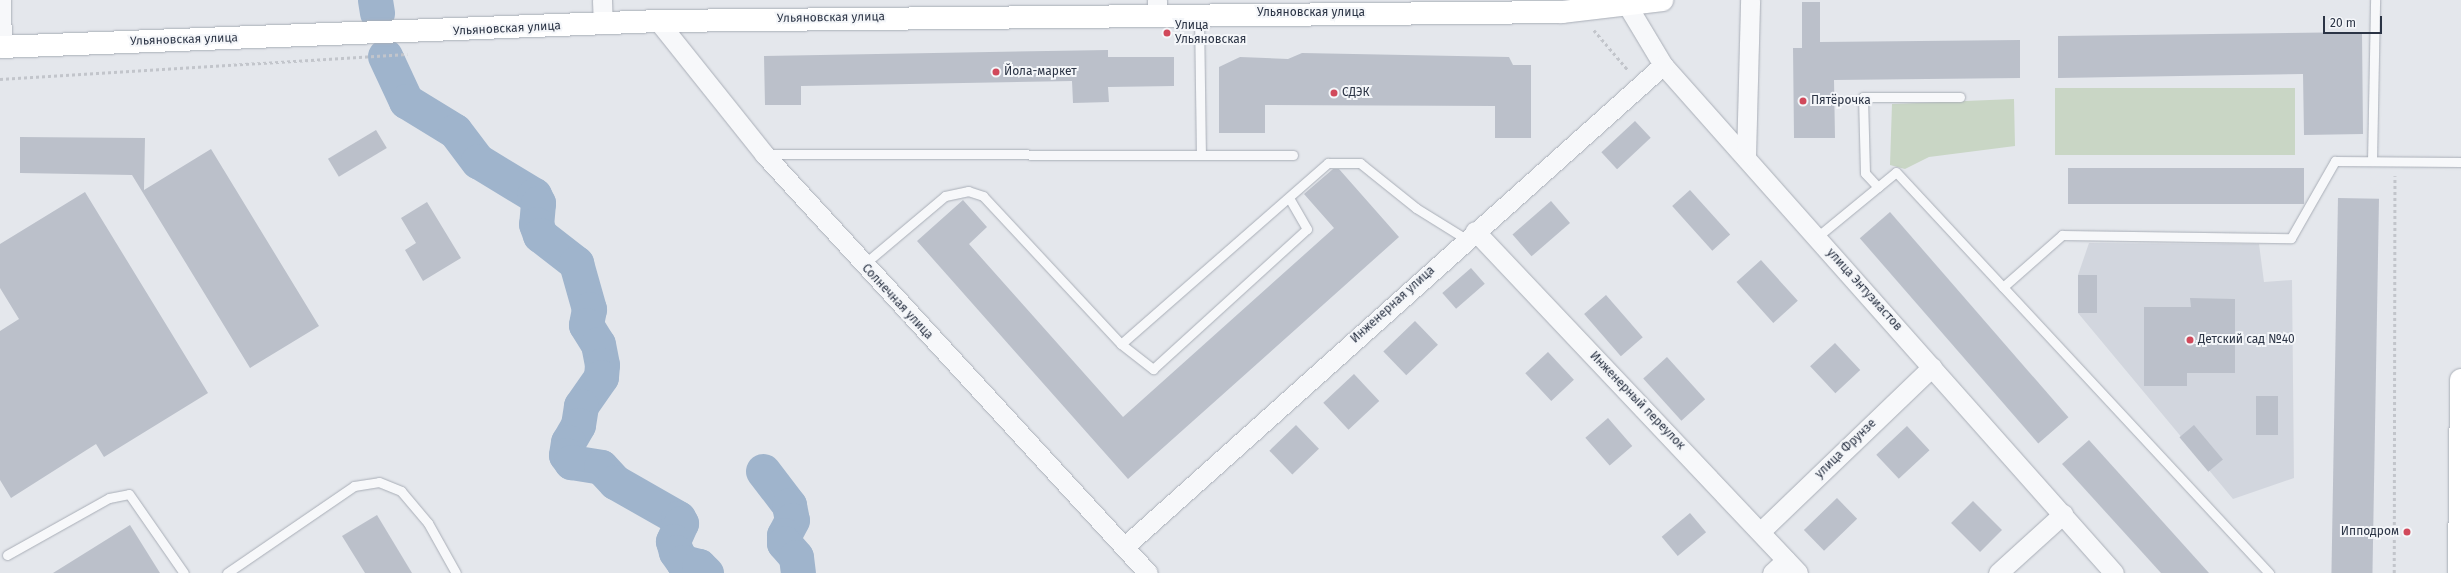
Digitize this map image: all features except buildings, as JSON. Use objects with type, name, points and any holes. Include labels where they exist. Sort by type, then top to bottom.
[{"type":"main road","name":"Ульяновская улица","points":[[1,47],[658,21],[1157,7],[1199,14],[1562,12],[1624,3],[1662,0]]},
{"type":"main road","points":[[2460,573],[2461,380]]},
{"type":"street","points":[[1,0],[1,47]]},
{"type":"street","points":[[602,0],[604,24]]},
{"type":"street","points":[[1746,157],[1750,0]]},
{"type":"street","name":"улица Энтузиастов","points":[[1624,3],[1663,65],[2114,573]]},
{"type":"street","name":"Солнечная улица","points":[[658,21],[764,154],[863,265],[1148,573]]},
{"type":"street","name":"Инженерная улица","points":[[1124,547],[1470,235],[1663,65]]},
{"type":"street","name":"Инженерный переулок","points":[[1470,235],[1761,531],[1792,566]]},
{"type":"street","name":"улица Фрунзе","points":[[1761,531],[1932,367]]},
{"type":"street","points":[[1998,573],[2063,514]]},
{"type":"street","points":[[1772,573],[1792,566]]},
{"type":"lane","points":[[2372,161],[2375,0]]},
{"type":"lane","points":[[1199,14],[1201,155]]},
{"type":"lane","points":[[1878,187],[1865,173],[1863,97],[1960,97]]},
{"type":"lane","points":[[764,154],[1292,155]]},
{"type":"lane","points":[[2003,287],[2062,235],[2291,238],[2335,161],[2461,162]]},
{"type":"lane","points":[[1122,344],[1290,200],[1328,163],[1360,163],[1416,208],[1470,235]]},
{"type":"lane","points":[[1817,237],[1896,172],[2269,573]]},
{"type":"lane","points":[[863,265],[945,196],[968,191],[983,196],[1122,344],[1153,369],[1307,229],[1290,200]]},
{"type":"lane","points":[[227,573],[354,486],[379,482],[401,491],[428,523],[456,573]]},
{"type":"lane","points":[[7,555],[109,498],[129,494],[184,573]]},
{"type":"path","points":[[0,79],[407,54]]},
{"type":"path","points":[[2394,573],[2395,161]]},
{"type":"shaded area","points":[[2089,243],[2259,244],[2264,282],[2292,280],[2294,478],[2233,499],[2078,313],[2078,275]]},
{"type":"green space","points":[[2055,88],[2295,88],[2295,155],[2055,155]]},
{"type":"green space","points":[[2014,99],[2015,146],[1929,157],[1905,169],[1890,165],[1892,104]]},
{"type":"waterway","points":[[375,0],[377,13]]},
{"type":"waterway","points":[[385,56],[406,101],[455,131],[478,161],[534,195],[538,203],[536,224],[540,235],[576,263],[589,309],[586,325],[598,344],[602,365],[601,377],[581,406],[578,425],[568,442],[566,455],[571,462],[601,467],[615,482],[678,518],[681,523],[673,541],[676,552],[683,562],[699,566],[706,573]]},
{"type":"waterway","points":[[763,471],[789,505],[792,520],[784,535],[784,543],[796,557],[798,573]]},
{"type":"place","name":"Улица Ульяновская","points":[[1167,33]]},
{"type":"place","name":"Йола-маркет","points":[[996,72]]},
{"type":"place","name":"СДЭК","points":[[1334,93]]},
{"type":"place","name":"Пятёрочка","points":[[1803,101]]},
{"type":"place","name":"Детский сад №40","points":[[2190,340]]},
{"type":"place","name":"Ипподром","points":[[2407,532]]}]
